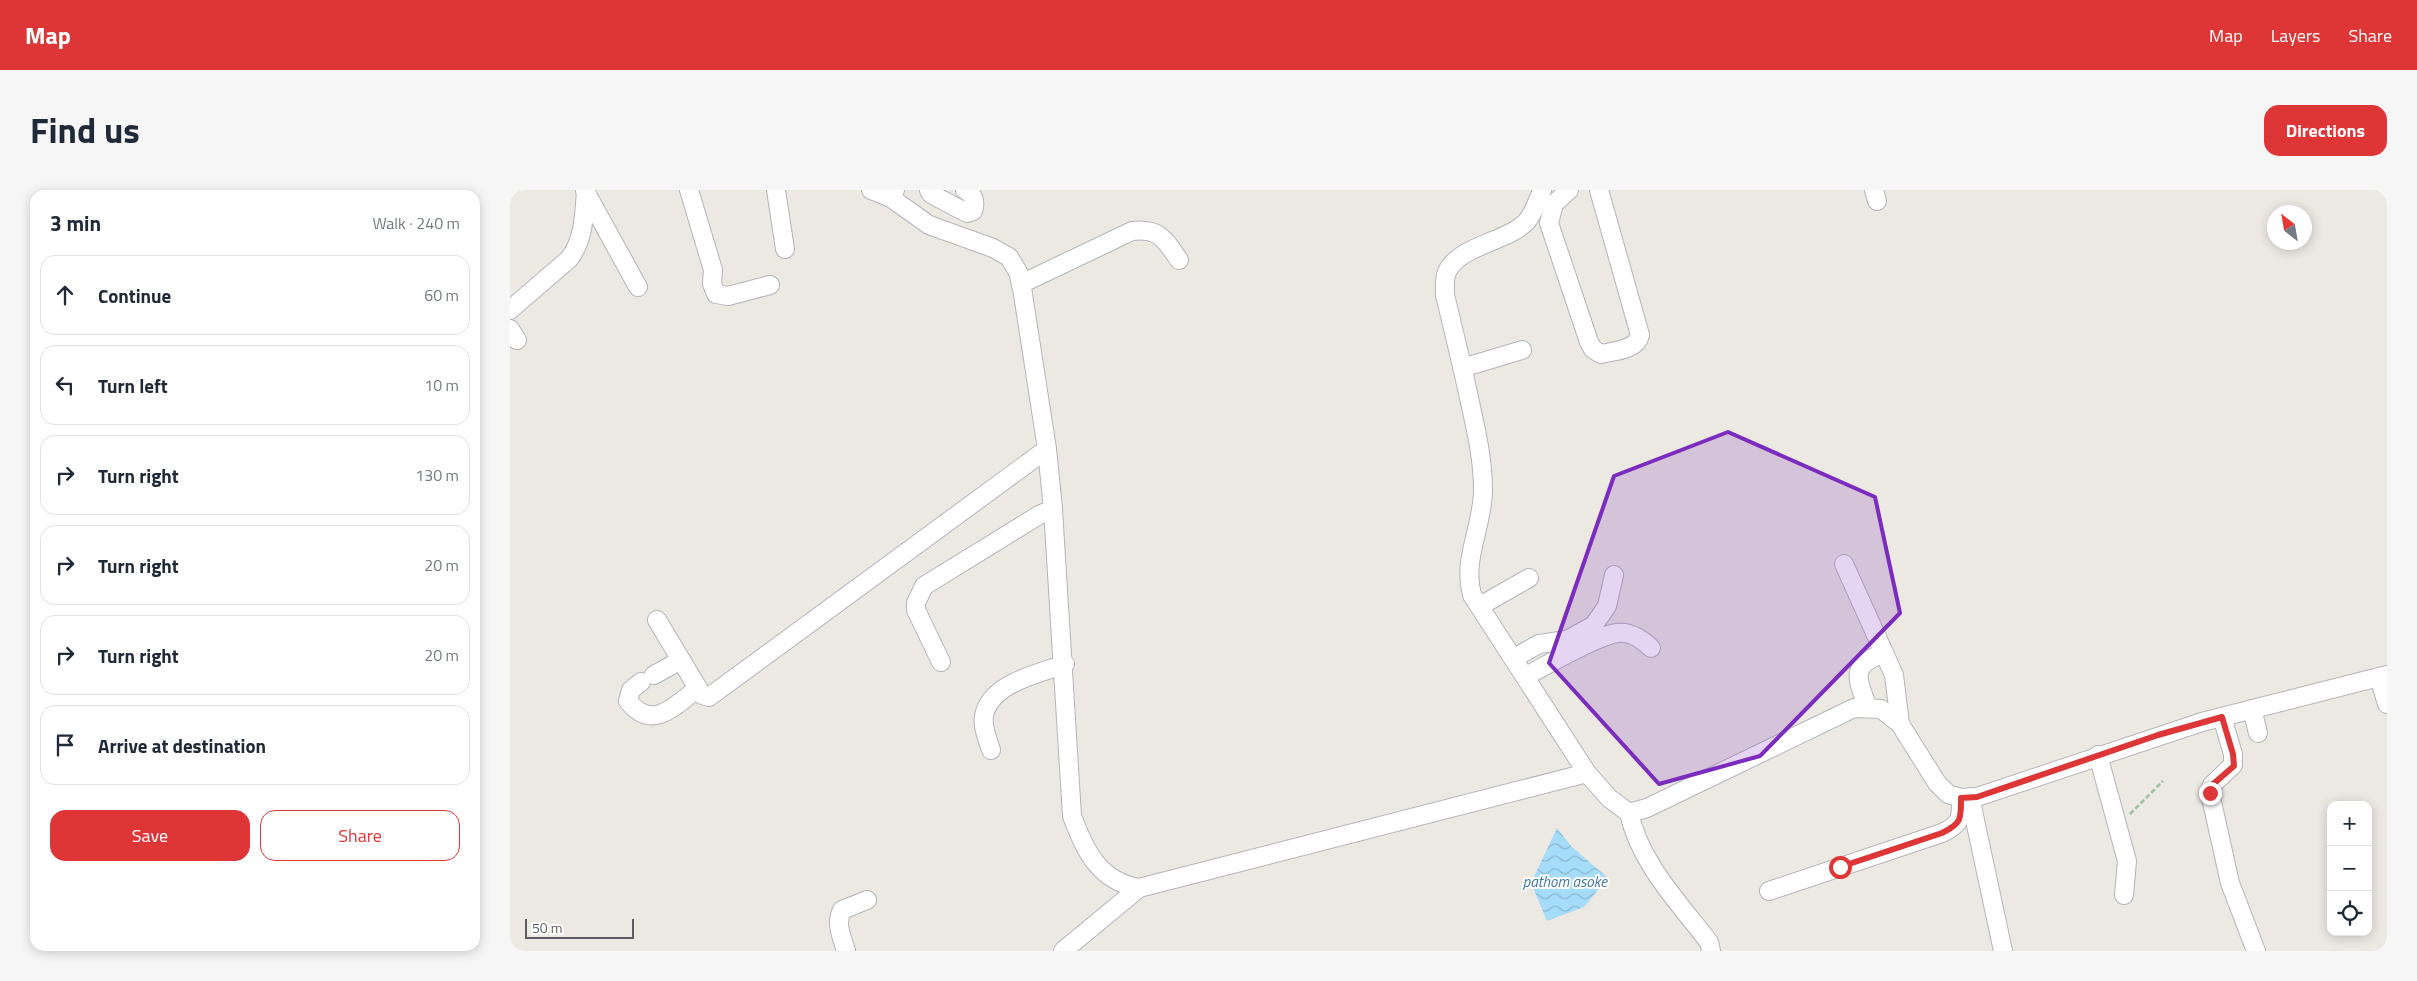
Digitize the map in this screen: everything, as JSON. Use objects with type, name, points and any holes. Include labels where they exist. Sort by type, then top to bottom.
[{"type":"street","points":[[689,190],[714,270],[712,284],[716,294],[728,296],[770,285]]},
{"type":"street","points":[[776,190],[785,249]]},
{"type":"street","points":[[871,190],[893,194],[929,225],[992,248],[1009,257],[1018,272],[1047,449],[1053,509],[1065,664],[1072,816],[1088,853],[1103,871],[1120,885],[1139,888],[1587,773]]},
{"type":"street","points":[[928,190],[931,194],[968,213],[973,211],[975,205],[974,199],[965,190]]},
{"type":"street","points":[[1542,190],[1534,210],[1527,221],[1516,230],[1475,248],[1458,259],[1447,272],[1445,295],[1481,459],[1483,491],[1480,519],[1470,559],[1468,580],[1472,595],[1587,773],[1609,798],[1628,813],[1632,830],[1652,868],[1709,942],[1711,951]]},
{"type":"street","points":[[1569,190],[1554,204],[1549,223],[1589,342],[1593,349],[1601,354],[1634,346],[1639,342],[1640,335],[1599,190]]},
{"type":"street","points":[[585,191],[638,287]]},
{"type":"street","points":[[510,310],[569,259],[575,250],[584,221],[585,191]]},
{"type":"street","points":[[1021,284],[1132,231],[1144,230],[1164,238],[1179,260]]},
{"type":"street","points":[[1462,368],[1522,350]]},
{"type":"street","points":[[657,620],[705,698],[718,693],[1047,449]]},
{"type":"street","points":[[941,662],[916,610],[916,603],[924,586],[1039,515],[1053,509]]},
{"type":"street","points":[[1844,564],[1894,675],[1900,724]]},
{"type":"street","points":[[1514,658],[1539,644],[1567,640],[1594,625],[1607,606],[1614,575]]},
{"type":"street","points":[[1480,606],[1529,578]]},
{"type":"street","points":[[1526,676],[1596,641],[1618,633],[1642,640],[1651,648]]},
{"type":"street","points":[[1868,708],[1858,681],[1858,673],[1868,660],[1884,653]]},
{"type":"street","points":[[681,660],[631,690],[628,702],[642,715],[654,717],[669,710],[698,688]]},
{"type":"street","points":[[991,750],[983,723],[984,715],[995,695],[1009,686],[1065,664]]},
{"type":"street","points":[[1628,813],[1647,808],[1854,708],[1881,709],[1900,724],[1937,783],[1948,794],[1966,798],[2158,735],[2383,676],[2387,704]]},
{"type":"street","points":[[2252,709],[2258,733]]},
{"type":"street","points":[[2222,717],[2233,754],[2234,766],[2212,785],[2210,793],[2230,883],[2256,951]]},
{"type":"street","points":[[2098,755],[2127,861],[2124,895]]},
{"type":"street","points":[[1769,891],[1942,833],[1956,826],[1961,817],[1966,798]]},
{"type":"street","points":[[1966,798],[2003,951]]},
{"type":"street","points":[[1063,951],[1139,888]]},
{"type":"street","points":[[846,951],[839,927],[839,917],[842,910],[867,900]]},
{"type":"path","points":[[2117,824],[2140,806],[2163,781]]},
{"type":"highlighted area","points":[[1728,432],[1875,497],[1900,613],[1760,756],[1659,784],[1549,663],[1614,476]]},
{"type":"water","name":"pathom asoke","points":[[1557,828],[1571,846],[1608,878],[1584,907],[1547,921],[1531,883]]},
{"type":"route","points":[[1840,867],[1927,836],[1942,833],[1956,826],[1961,817],[1961,798],[1977,797],[2158,735],[2222,717],[2233,754],[2234,766],[2219,777],[2212,785],[2210,793]]}]
